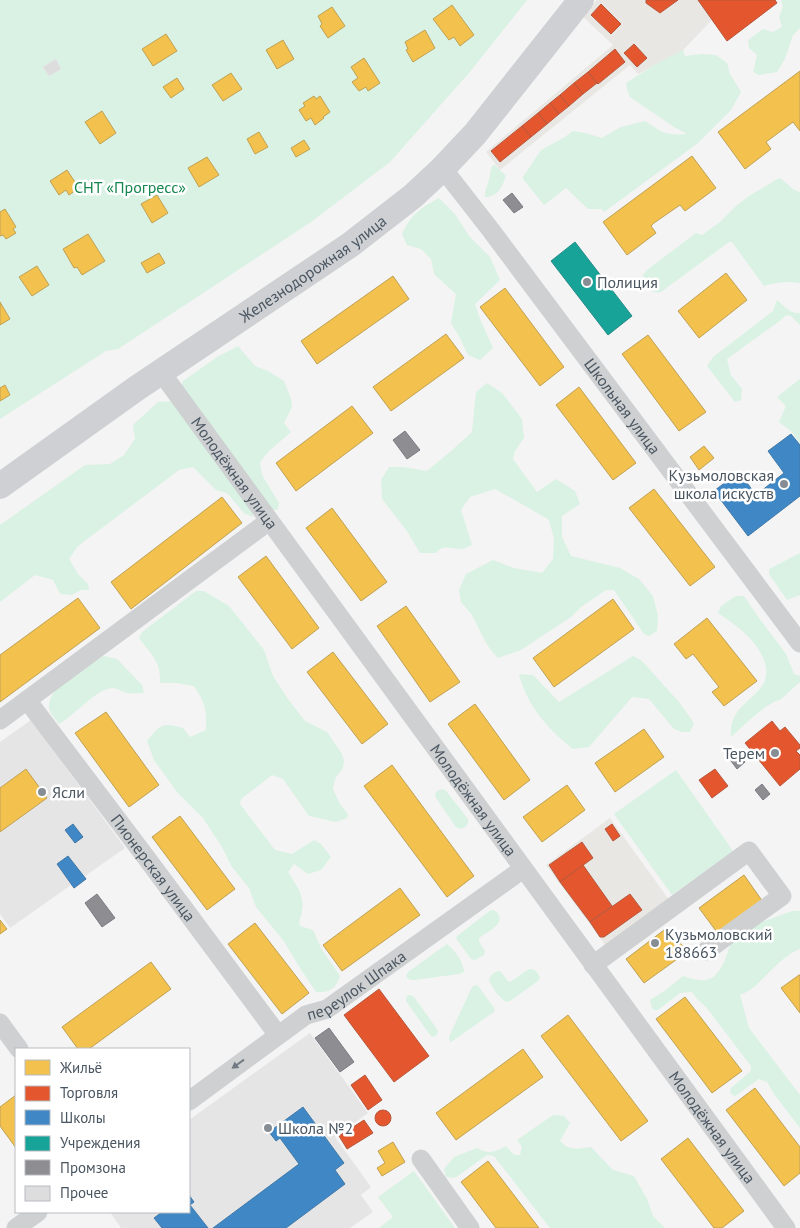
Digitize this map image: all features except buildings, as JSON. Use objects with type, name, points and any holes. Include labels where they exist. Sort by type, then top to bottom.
[{"type":"main road","name":"Железнодорожная улица","points":[[0,486],[137,388],[350,244],[413,196],[475,134],[581,0]]},
{"type":"street","name":"Школьная улица","points":[[442,169],[486,223],[800,643]]},
{"type":"street","name":"Молодёжная улица","points":[[161,372],[786,1228]]},
{"type":"street","points":[[0,720],[270,521]]},
{"type":"street","name":"Пионерская улица","points":[[27,700],[278,1036]]},
{"type":"street","points":[[593,965],[749,851],[782,896],[706,950]]},
{"type":"street","name":"переулок Шпака","points":[[190,1100],[306,1015],[327,1009],[523,869]]},
{"type":"street","points":[[0,1023],[18,1048]]},
{"type":"street","points":[[421,1158],[470,1228]]},
{"type":"street","points":[[16,1228],[37,1213]]},
{"type":"shaded area","points":[[597,0],[775,0],[777,3],[727,41],[712,20],[683,50],[638,74],[630,65],[500,170],[486,152],[613,45],[583,17]]},
{"type":"shaded area","name":"Ясли","points":[[31,720],[125,848],[85,876],[87,879],[74,889],[71,885],[10,928],[0,914],[0,742]]},
{"type":"shaded area","points":[[610,818],[672,904],[609,950],[546,865]]},
{"type":"shaded area","name":"Школа №2","points":[[310,1033],[368,1113],[335,1137],[371,1187],[361,1195],[373,1212],[350,1228],[121,1228],[111,1213],[190,1213],[190,1119]]},
{"type":"green space","name":"СНТ «Прогресс»","points":[[0,0],[527,0],[469,73],[390,162],[311,222],[118,349],[106,351],[0,419]]},
{"type":"green space","points":[[781,0],[800,0],[800,28],[793,35],[785,59],[777,72],[759,75],[753,72],[757,55],[749,48],[748,40],[763,29],[773,32],[782,27],[779,17],[783,7]]},
{"type":"green space","points":[[683,50],[685,56],[716,55],[727,63],[730,74],[741,92],[731,110],[698,143],[604,212],[602,209],[588,209],[566,188],[544,205],[523,177],[541,150],[573,131],[602,138],[621,127],[645,121],[664,132],[687,134],[630,97],[626,83]]},
{"type":"green space","points":[[493,165],[506,176],[496,193],[485,197],[491,170]]},
{"type":"green space","points":[[779,178],[800,192],[800,283],[782,282],[764,286],[732,242],[729,242],[661,292],[654,292],[649,288],[643,275],[647,270],[696,233],[702,235],[749,196]]},
{"type":"green space","points":[[439,198],[454,213],[470,237],[490,257],[500,280],[475,304],[493,348],[480,360],[468,355],[451,323],[456,294],[434,274],[431,259],[421,249],[407,245],[402,234],[417,213],[426,205]]},
{"type":"green space","points":[[777,300],[790,311],[800,313],[800,325],[791,316],[786,315],[727,359],[731,375],[742,389],[741,400],[735,402],[707,366],[713,357],[773,311]]},
{"type":"green space","points":[[238,346],[255,366],[268,371],[284,381],[291,399],[292,407],[284,423],[291,432],[269,451],[260,462],[262,475],[279,503],[276,510],[272,510],[181,386],[183,381],[217,357]]},
{"type":"green space","points":[[800,379],[800,443],[791,431],[779,422],[786,406],[777,397]]},
{"type":"green space","points":[[487,383],[502,393],[522,419],[524,438],[515,451],[513,459],[537,492],[556,479],[575,491],[580,504],[562,516],[562,537],[571,556],[620,568],[639,579],[653,596],[658,616],[657,631],[649,636],[644,634],[614,590],[606,590],[581,607],[571,617],[521,650],[498,658],[485,641],[472,615],[461,602],[459,590],[466,574],[493,560],[514,568],[542,573],[553,559],[554,539],[549,520],[495,489],[470,497],[461,510],[472,545],[462,549],[444,548],[436,553],[420,553],[407,531],[382,499],[381,480],[389,467],[427,471],[472,432],[476,392]]},
{"type":"green space","points":[[174,401],[252,508],[253,517],[244,513],[227,493],[216,490],[193,467],[179,470],[78,546],[69,559],[78,574],[88,584],[89,590],[81,590],[72,595],[60,594],[53,580],[35,575],[0,602],[0,525],[85,465],[110,464],[124,455],[135,439],[133,425],[158,402]]},
{"type":"green space","points":[[800,553],[800,595],[787,600],[769,574],[769,569]]},
{"type":"green space","points":[[196,591],[204,591],[229,606],[264,650],[273,676],[288,699],[305,721],[327,732],[342,754],[343,768],[335,779],[333,789],[340,804],[348,814],[347,818],[336,822],[309,816],[283,779],[272,775],[241,799],[240,804],[275,850],[292,854],[314,840],[321,844],[331,857],[321,870],[308,874],[294,864],[288,872],[302,899],[300,926],[313,930],[321,948],[340,976],[337,984],[329,991],[316,992],[283,940],[256,907],[249,888],[232,867],[222,847],[203,818],[177,792],[154,760],[147,741],[155,731],[166,725],[183,728],[190,737],[206,730],[204,707],[201,697],[194,686],[160,683],[157,663],[139,638],[142,632]]},
{"type":"green space","points":[[736,596],[744,596],[786,654],[794,674],[800,676],[800,682],[780,700],[768,705],[731,737],[731,728],[736,714],[763,685],[766,671],[765,662],[756,645],[739,628],[718,613],[721,606]]},
{"type":"green space","points":[[104,656],[117,659],[142,685],[144,693],[130,693],[114,688],[106,689],[92,697],[59,724],[50,711],[49,703],[53,694],[68,679]]},
{"type":"green space","points":[[633,656],[642,661],[679,702],[694,723],[690,732],[674,729],[649,699],[632,697],[589,747],[573,749],[547,725],[533,707],[519,674],[533,675],[559,702]]},
{"type":"green space","points":[[676,770],[733,851],[672,895],[614,814]]},
{"type":"green space","points":[[443,789],[468,819],[465,827],[461,829],[456,827],[436,798],[435,794],[438,790]]},
{"type":"green space","points":[[491,910],[498,914],[499,921],[494,928],[479,938],[479,942],[485,951],[484,955],[475,960],[471,959],[456,938]]},
{"type":"green space","points":[[792,911],[800,911],[800,949],[782,960],[754,987],[740,995],[749,1028],[800,1095],[800,1128],[767,1082],[759,1079],[735,1096],[730,1093],[731,1088],[751,1071],[751,1066],[706,1007],[692,992],[680,993],[658,1010],[653,1010],[650,1000],[683,976],[695,980],[707,980],[713,977],[722,966],[733,937],[762,922]]},
{"type":"green space","points":[[447,944],[458,956],[464,972],[414,980],[406,976],[408,972]]},
{"type":"green space","points":[[529,969],[537,973],[540,978],[538,981],[506,1002],[496,992],[489,979],[493,974],[500,971],[510,982]]},
{"type":"green space","points":[[477,985],[495,1011],[451,1042],[449,1037],[471,989]]},
{"type":"green space","points":[[408,995],[414,997],[437,1029],[436,1036],[430,1035],[406,1001]]},
{"type":"green space","points":[[553,1115],[564,1116],[570,1123],[560,1141],[563,1144],[574,1148],[591,1147],[613,1170],[634,1176],[647,1199],[653,1216],[665,1228],[550,1228],[494,1156],[487,1155],[455,1178],[446,1177],[444,1169],[454,1157],[477,1148],[492,1152],[506,1146],[514,1155],[520,1155],[522,1147],[517,1140]]},
{"type":"green space","points":[[414,1171],[455,1228],[379,1228],[393,1217],[378,1197]]},
{"type":"place","name":"Полиция","points":[[587,282]]},
{"type":"place","name":"Кузьмоловская школа искуств","points":[[784,484]]},
{"type":"place","name":"Терем","points":[[775,753]]},
{"type":"place","name":"Ясли","points":[[42,792]]},
{"type":"place","name":"Кузьмоловский 188663","points":[[655,943]]},
{"type":"place","name":"Школа №2","points":[[268,1128]]}]
